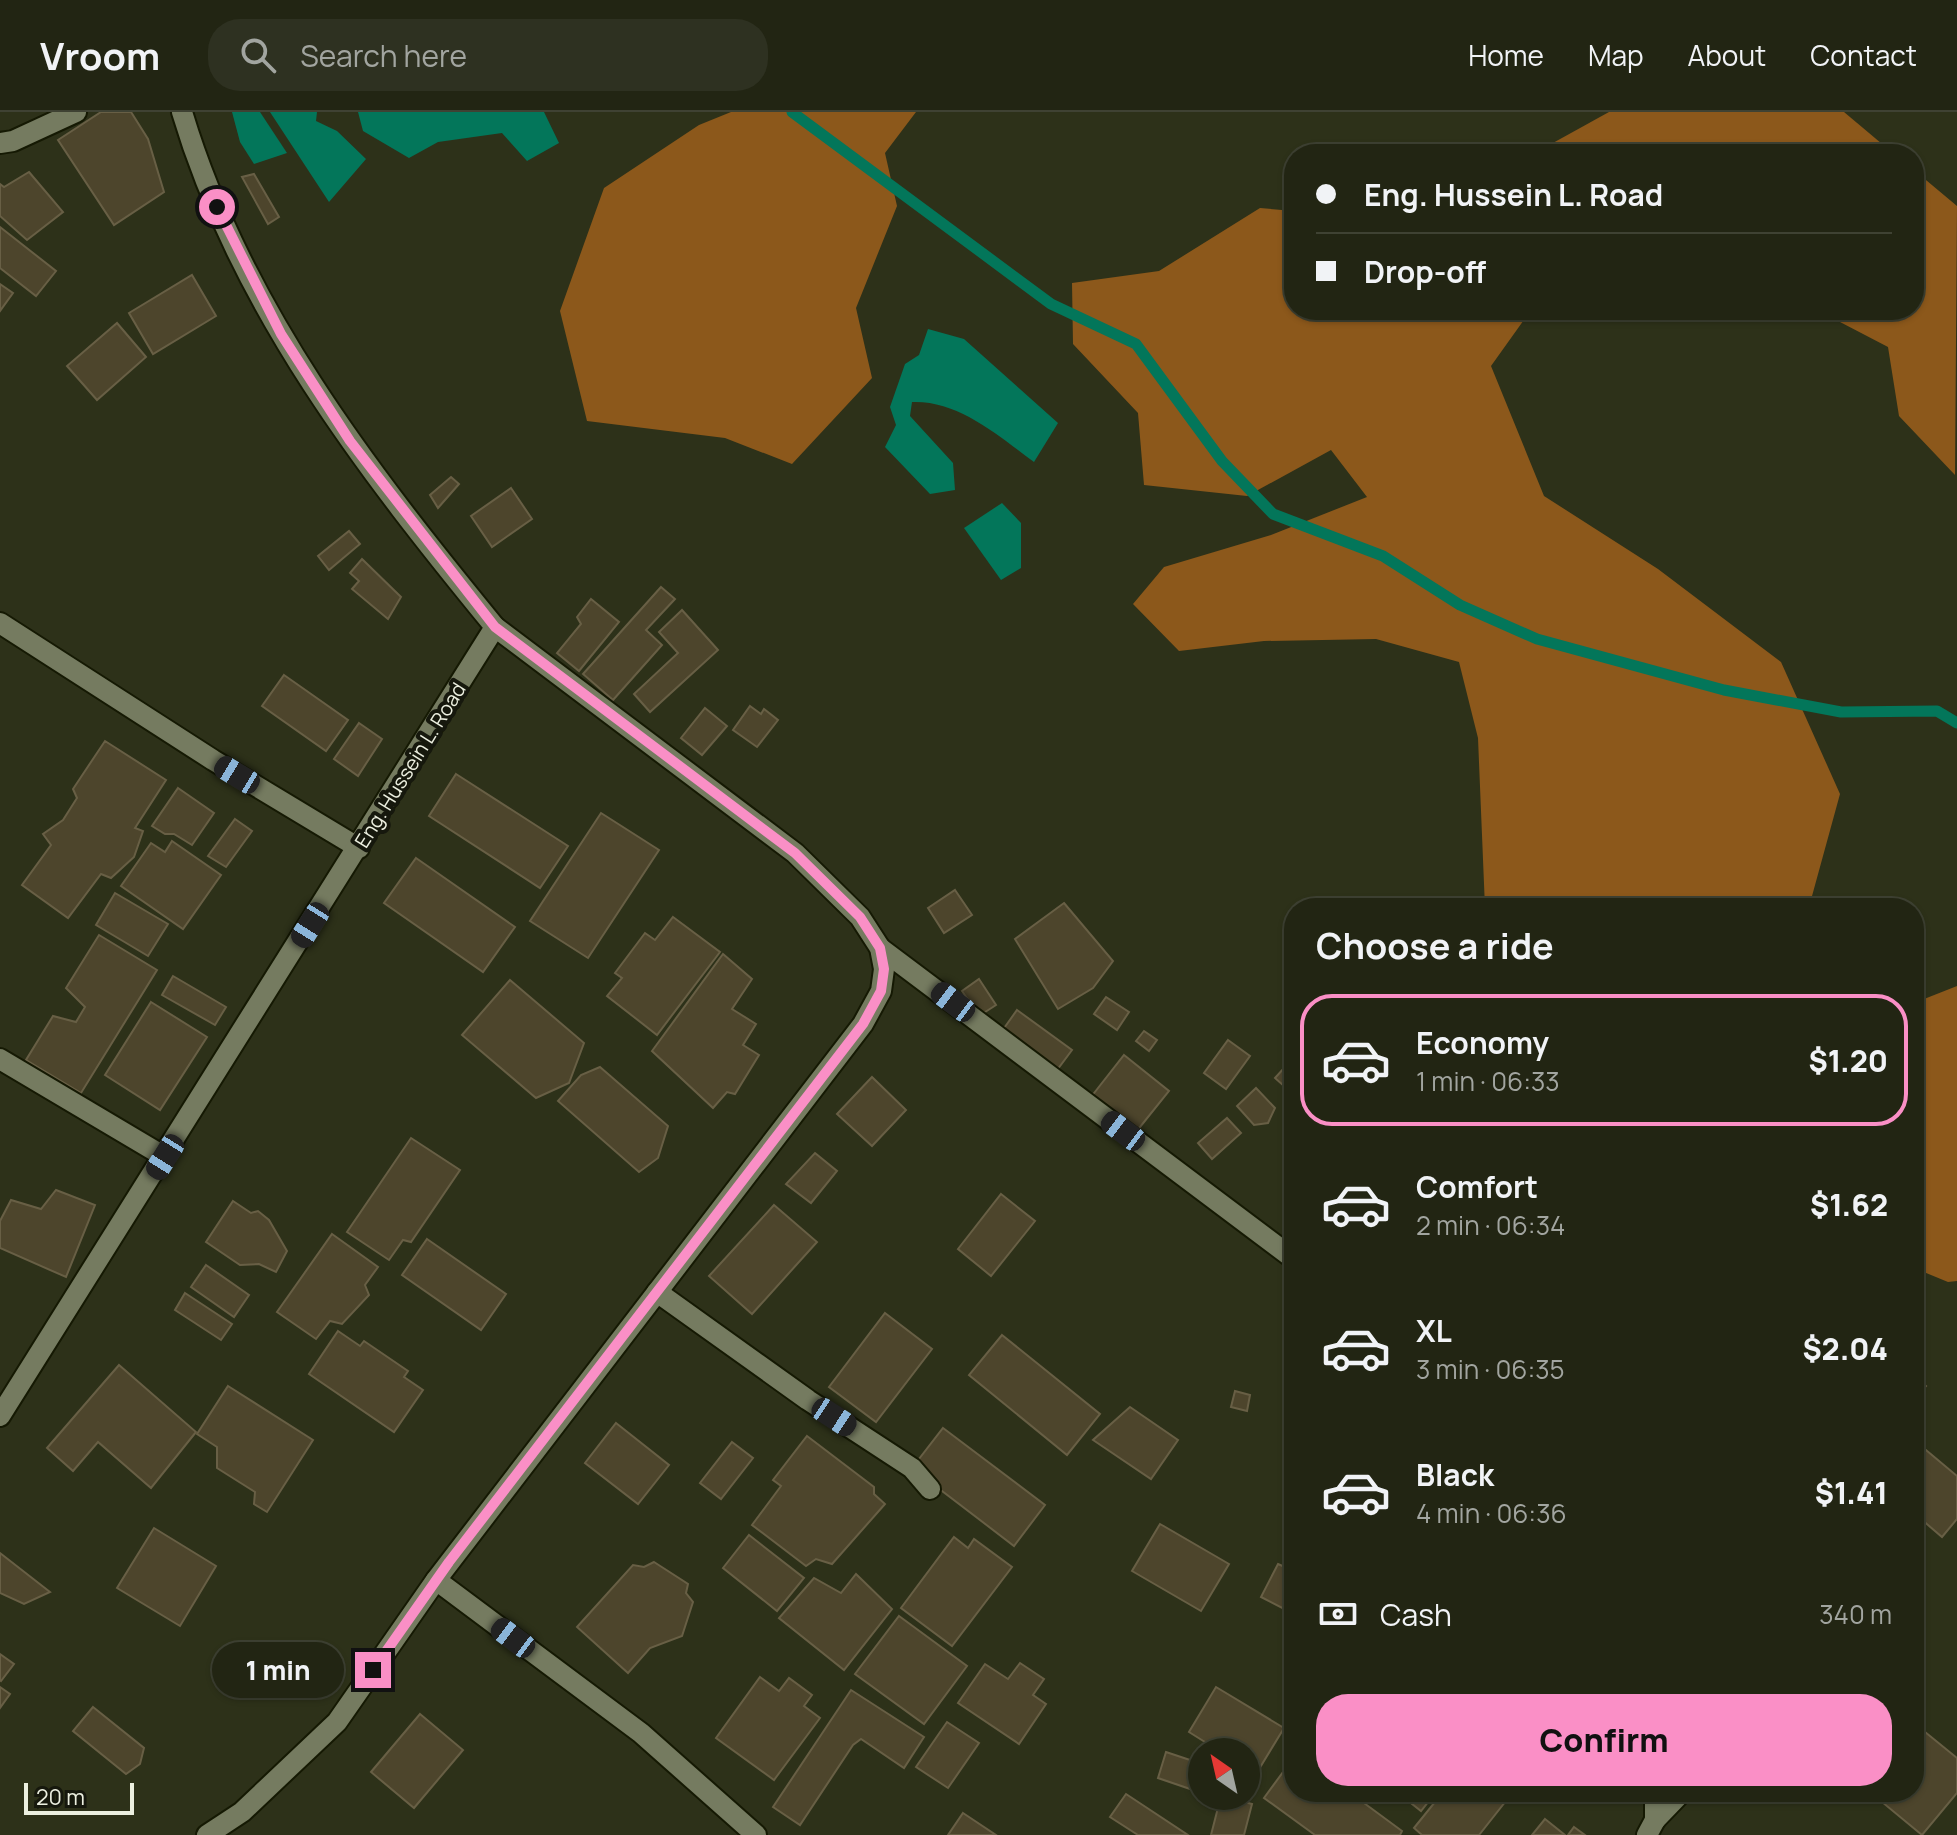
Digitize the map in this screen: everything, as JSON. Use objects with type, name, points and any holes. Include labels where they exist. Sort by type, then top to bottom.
[{"type":"street","points":[[0,143],[13,141],[76,112]]},
{"type":"street","points":[[182,112],[196,158],[227,231],[281,334],[350,441],[495,627],[795,853],[860,917],[880,948],[1284,1251]]},
{"type":"street","points":[[0,623],[213,760],[359,848]]},
{"type":"street","name":"Eng. Hussein L. Road","points":[[0,1416],[495,627]]},
{"type":"street","points":[[207,1835],[242,1812],[337,1722],[436,1580],[863,1024],[881,991],[884,969],[880,948]]},
{"type":"street","points":[[0,1059],[165,1157]]},
{"type":"street","points":[[657,1292],[808,1400],[912,1468],[930,1489]]},
{"type":"street","points":[[436,1580],[641,1733],[756,1835]]},
{"type":"street","points":[[1651,1828],[1654,1802]]},
{"type":"street","points":[[1651,1828],[1673,1802]]},
{"type":"shaded area","points":[[232,112],[260,112],[287,153],[254,164],[240,142]]},
{"type":"shaded area","points":[[270,112],[317,112],[316,121],[337,131],[366,159],[329,202]]},
{"type":"shaded area","points":[[358,112],[544,112],[559,143],[527,161],[502,133],[438,142],[409,158],[363,131]]},
{"type":"shaded area","points":[[731,112],[916,112],[885,153],[897,206],[856,308],[872,378],[792,464],[725,438],[587,421],[560,311],[604,188],[699,125]]},
{"type":"shaded area","points":[[1609,112],[1844,112],[1882,144],[1551,144]]},
{"type":"shaded area","points":[[1924,178],[1957,206],[1955,475],[1899,416],[1888,347],[1836,320],[1924,320]]},
{"type":"shaded area","points":[[1260,208],[1284,210],[1284,320],[1524,320],[1491,366],[1544,496],[1658,569],[1781,662],[1840,794],[1811,898],[1485,898],[1478,738],[1459,662],[1376,639],[1264,641],[1179,651],[1133,604],[1164,567],[1271,535],[1367,497],[1331,450],[1247,496],[1144,485],[1138,413],[1073,344],[1072,283],[1159,271]]},
{"type":"shaded area","points":[[928,329],[964,339],[1058,423],[1034,462],[962,413],[929,403],[912,402],[910,416],[953,463],[955,490],[930,494],[885,447],[896,425],[890,407],[905,364],[919,355]]},
{"type":"shaded area","points":[[1002,503],[1021,523],[1021,568],[1001,580],[964,528]]},
{"type":"shaded area","points":[[1957,986],[1957,1281],[1948,1282],[1924,1272],[1924,999]]},
{"type":"building","points":[[101,112],[131,112],[148,139],[164,192],[114,225],[58,140]]},
{"type":"building","points":[[29,172],[63,212],[27,240],[0,216],[0,184],[4,187]]},
{"type":"building","points":[[254,174],[279,217],[268,224],[242,177]]},
{"type":"building","points":[[0,227],[56,271],[36,296],[0,268]]},
{"type":"building","points":[[192,275],[216,316],[153,354],[129,313]]},
{"type":"building","points":[[0,284],[13,293],[0,311]]},
{"type":"building","points":[[117,323],[146,357],[97,400],[67,366]]},
{"type":"building","points":[[451,477],[459,484],[438,508],[430,495]]},
{"type":"building","points":[[511,488],[532,519],[492,547],[471,516]]},
{"type":"building","points":[[349,531],[360,544],[329,570],[318,556]]},
{"type":"building","points":[[362,559],[401,597],[388,619],[352,589],[359,581],[350,573]]},
{"type":"building","points":[[661,587],[675,599],[646,630],[662,645],[613,700],[583,674]]},
{"type":"building","points":[[591,599],[619,622],[579,671],[557,653],[581,624],[577,617]]},
{"type":"building","points":[[682,610],[718,650],[650,712],[634,694],[678,653],[659,632]]},
{"type":"building","points":[[284,675],[348,720],[326,751],[262,706]]},
{"type":"building","points":[[750,706],[761,714],[764,709],[778,720],[757,747],[733,730]]},
{"type":"building","points":[[705,708],[727,726],[702,755],[681,738]]},
{"type":"building","points":[[359,723],[382,739],[358,776],[334,759]]},
{"type":"building","points":[[105,741],[166,780],[135,828],[143,831],[134,857],[111,878],[101,874],[68,918],[22,885],[51,845],[43,834],[63,820],[77,798],[73,789]]},
{"type":"building","points":[[456,774],[568,846],[540,888],[429,816]]},
{"type":"building","points":[[178,788],[214,813],[192,845],[152,826]]},
{"type":"building","points":[[601,813],[659,850],[588,958],[530,921]]},
{"type":"building","points":[[235,819],[252,831],[226,867],[208,856]]},
{"type":"building","points":[[172,841],[221,875],[183,929],[121,886],[151,843],[165,852]]},
{"type":"building","points":[[416,858],[515,927],[483,972],[384,903]]},
{"type":"building","points":[[955,890],[972,915],[944,933],[928,908]]},
{"type":"building","points":[[115,893],[168,924],[148,956],[96,925]]},
{"type":"building","points":[[1064,903],[1113,961],[1093,988],[1058,1009],[1015,939]]},
{"type":"building","points":[[673,917],[720,952],[657,1035],[607,996],[622,978],[615,973],[645,933],[655,940]]},
{"type":"building","points":[[99,935],[157,970],[81,1093],[26,1060],[53,1016],[76,1022],[85,1007],[66,988]]},
{"type":"building","points":[[723,954],[752,979],[732,1009],[756,1024],[743,1045],[759,1055],[735,1094],[727,1092],[713,1108],[652,1051]]},
{"type":"building","points":[[173,976],[226,1007],[215,1025],[162,995]]},
{"type":"building","points":[[979,979],[996,1005],[979,1016],[962,991]]},
{"type":"building","points":[[510,980],[584,1043],[569,1083],[536,1098],[462,1035]]},
{"type":"building","points":[[1106,997],[1129,1012],[1117,1030],[1094,1014]]},
{"type":"building","points":[[151,1002],[207,1037],[160,1110],[105,1075]]},
{"type":"building","points":[[1017,1010],[1072,1050],[1057,1070],[1002,1031]]},
{"type":"building","points":[[1144,1031],[1157,1040],[1149,1051],[1136,1041]]},
{"type":"building","points":[[1228,1040],[1250,1056],[1226,1089],[1204,1073]]},
{"type":"building","points":[[1124,1055],[1169,1091],[1136,1132],[1091,1097]]},
{"type":"building","points":[[600,1067],[668,1126],[658,1158],[639,1172],[558,1101],[581,1075]]},
{"type":"building","points":[[1284,1068],[1284,1086],[1275,1078]]},
{"type":"building","points":[[872,1077],[906,1110],[872,1146],[837,1114]]},
{"type":"building","points":[[1256,1088],[1275,1108],[1268,1123],[1254,1125],[1237,1106]]},
{"type":"building","points":[[1227,1118],[1241,1133],[1212,1159],[1198,1143]]},
{"type":"building","points":[[411,1138],[460,1170],[411,1242],[403,1240],[389,1260],[347,1232]]},
{"type":"building","points":[[815,1153],[837,1171],[811,1203],[786,1184]]},
{"type":"building","points":[[56,1190],[95,1205],[66,1277],[0,1248],[0,1221],[11,1200],[41,1209]]},
{"type":"building","points":[[1001,1194],[1035,1221],[991,1276],[958,1249]]},
{"type":"building","points":[[233,1201],[251,1213],[258,1211],[269,1220],[287,1251],[276,1272],[259,1264],[240,1265],[206,1242]]},
{"type":"building","points":[[774,1205],[817,1242],[752,1314],[709,1276]]},
{"type":"building","points":[[332,1234],[378,1267],[365,1285],[369,1295],[342,1324],[330,1321],[316,1339],[277,1312]]},
{"type":"building","points":[[427,1239],[506,1294],[481,1330],[402,1275]]},
{"type":"building","points":[[206,1265],[249,1295],[234,1317],[191,1287]]},
{"type":"building","points":[[185,1293],[232,1324],[221,1340],[175,1310]]},
{"type":"building","points":[[885,1313],[932,1349],[876,1422],[829,1387]]},
{"type":"building","points":[[338,1331],[360,1346],[364,1341],[408,1371],[404,1377],[423,1390],[394,1432],[309,1374]]},
{"type":"building","points":[[1002,1335],[1100,1414],[1067,1455],[969,1375]]},
{"type":"building","points":[[119,1365],[196,1432],[151,1488],[98,1442],[73,1471],[47,1448]]},
{"type":"building","points":[[228,1386],[313,1440],[267,1512],[254,1504],[255,1492],[217,1468],[217,1447],[197,1434]]},
{"type":"building","points":[[1235,1391],[1250,1395],[1247,1411],[1231,1407]]},
{"type":"building","points":[[1130,1407],[1178,1440],[1151,1479],[1093,1440]]},
{"type":"building","points":[[616,1423],[669,1465],[638,1504],[585,1463]]},
{"type":"building","points":[[943,1428],[1045,1505],[1014,1546],[912,1468]]},
{"type":"building","points":[[807,1436],[874,1487],[874,1494],[885,1504],[832,1564],[816,1559],[806,1566],[752,1525],[781,1486],[773,1480]]},
{"type":"building","points":[[732,1442],[753,1458],[721,1499],[700,1483]]},
{"type":"building","points":[[1924,1448],[1957,1476],[1957,1519],[1942,1537],[1924,1522]]},
{"type":"building","points":[[1160,1524],[1229,1564],[1201,1611],[1132,1571]]},
{"type":"building","points":[[154,1528],[216,1566],[180,1626],[117,1588]]},
{"type":"building","points":[[749,1535],[804,1578],[777,1611],[723,1568]]},
{"type":"building","points":[[954,1537],[968,1548],[974,1539],[1012,1567],[952,1646],[901,1608]]},
{"type":"building","points":[[0,1553],[50,1592],[24,1604],[0,1593]]},
{"type":"building","points":[[654,1562],[688,1584],[686,1593],[693,1602],[682,1636],[650,1648],[628,1673],[577,1627],[633,1565],[644,1567]]},
{"type":"building","points":[[1278,1564],[1284,1567],[1284,1609],[1261,1597]]},
{"type":"building","points":[[856,1574],[892,1609],[844,1670],[779,1618],[814,1578],[841,1593]]},
{"type":"building","points":[[899,1616],[967,1666],[924,1724],[855,1674]]},
{"type":"building","points":[[0,1654],[14,1664],[1,1681],[0,1680]]},
{"type":"building","points":[[1020,1663],[1044,1679],[1033,1695],[1046,1704],[1019,1744],[958,1703],[985,1664],[1008,1679]]},
{"type":"building","points":[[760,1677],[779,1691],[789,1678],[812,1695],[804,1706],[820,1718],[774,1780],[716,1738]]},
{"type":"building","points":[[0,1687],[10,1694],[0,1708]]},
{"type":"building","points":[[1216,1687],[1284,1728],[1260,1767],[1260,1738],[1199,1738],[1189,1732]]},
{"type":"building","points":[[851,1690],[924,1737],[904,1768],[861,1739],[853,1745],[800,1825],[773,1807]]},
{"type":"building","points":[[93,1707],[144,1748],[140,1764],[126,1774],[73,1731]]},
{"type":"building","points":[[420,1714],[463,1750],[414,1808],[371,1772]]},
{"type":"building","points":[[947,1722],[979,1743],[948,1788],[916,1767]]},
{"type":"building","points":[[1924,1731],[1957,1758],[1957,1793],[1922,1835],[1882,1802],[1924,1802]]},
{"type":"building","points":[[1166,1752],[1188,1759],[1188,1788],[1158,1778]]},
{"type":"building","points":[[1284,1771],[1284,1802],[1363,1802],[1402,1831],[1400,1835],[1315,1835],[1264,1798]]},
{"type":"building","points":[[1126,1794],[1188,1835],[1138,1835],[1110,1817]]},
{"type":"building","points":[[1410,1802],[1428,1802],[1421,1811]]},
{"type":"building","points":[[1435,1802],[1505,1802],[1479,1835],[1422,1835],[1414,1828]]},
{"type":"building","points":[[1217,1810],[1250,1810],[1244,1835],[1211,1835]]},
{"type":"building","points":[[963,1813],[996,1835],[948,1835]]},
{"type":"building","points":[[1545,1819],[1565,1835],[1532,1835]]},
{"type":"building","points":[[1574,1827],[1585,1835],[1568,1835]]},
{"type":"waterway","points":[[792,112],[1051,304],[1136,344],[1222,461],[1273,514],[1383,556],[1460,605],[1537,639],[1724,690],[1841,712],[1937,711],[1957,723]]},
{"type":"route","points":[[217,207],[281,334],[350,441],[495,627],[795,853],[860,917],[880,948],[884,969],[881,991],[863,1024],[449,1562],[373,1670]]}]
